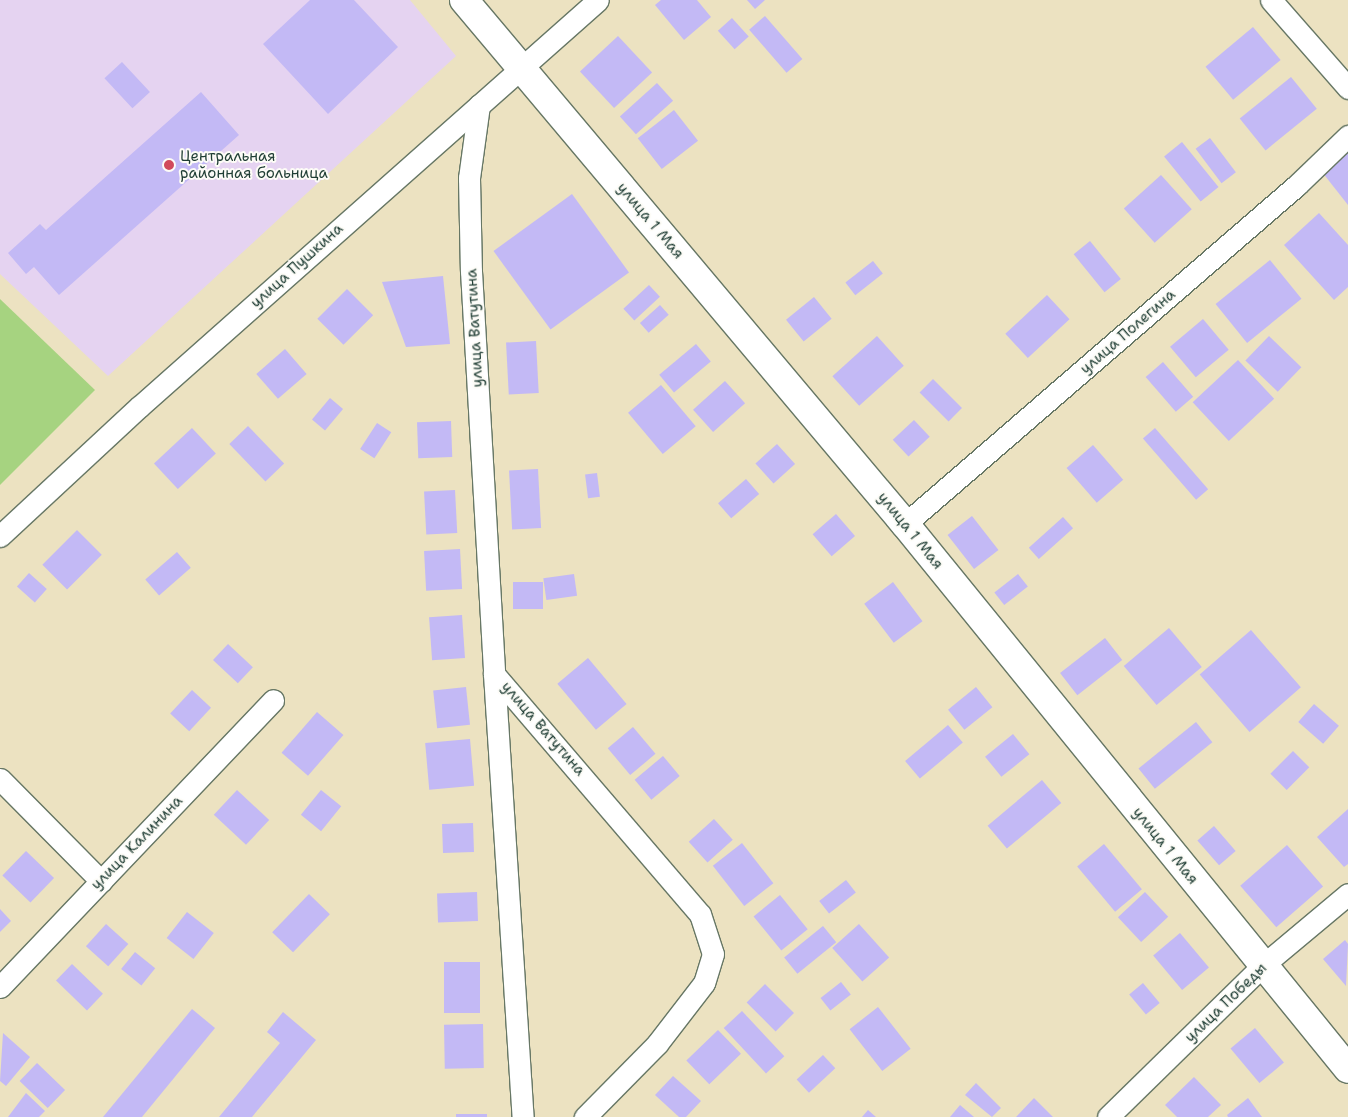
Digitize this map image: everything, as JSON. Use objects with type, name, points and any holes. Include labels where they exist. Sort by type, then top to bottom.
[{"type":"main road","name":"улица 1 Мая","points":[[464,0],[905,524],[1262,966],[1348,1069]]},
{"type":"street","name":"улица Пушкина","points":[[0,536],[520,67],[598,0]]},
{"type":"street","points":[[1271,0],[1348,88]]},
{"type":"street","name":"улица Ватутина","points":[[479,104],[469,178],[471,271],[494,674],[700,914],[714,954],[704,983],[656,1044],[585,1117]]},
{"type":"street","name":"улица Полегина","points":[[905,524],[1298,185],[1348,136]]},
{"type":"street","points":[[494,674],[523,1117]]},
{"type":"street","name":"улица Калинина","points":[[0,987],[273,700]]},
{"type":"street","points":[[0,779],[101,881]]},
{"type":"street","name":"улица Победы","points":[[1108,1117],[1262,966],[1348,894]]},
{"type":"shaded area","name":"Центральная районная больница","points":[[0,0],[410,0],[456,56],[108,376],[0,274]]},
{"type":"green space","points":[[0,299],[95,390],[0,485]]},
{"type":"building","points":[[310,0],[354,0],[398,47],[328,114],[263,44]]},
{"type":"building","points":[[661,0],[697,0],[711,17],[684,40],[655,5]]},
{"type":"building","points":[[747,0],[765,0],[755,9]]},
{"type":"building","points":[[765,16],[802,59],[787,73],[749,30]]},
{"type":"building","points":[[732,18],[749,37],[735,49],[718,31]]},
{"type":"building","points":[[1253,27],[1281,60],[1233,100],[1206,67]]},
{"type":"building","points":[[618,36],[652,73],[614,108],[580,71]]},
{"type":"building","points":[[122,62],[150,92],[132,108],[104,78]]},
{"type":"building","points":[[1291,77],[1317,109],[1266,150],[1240,119]]},
{"type":"building","points":[[657,83],[673,101],[636,134],[620,116]]},
{"type":"building","points":[[201,92],[239,135],[59,295],[34,267],[26,274],[8,253],[40,224],[46,230]]},
{"type":"building","points":[[674,110],[698,141],[662,169],[638,138]]},
{"type":"building","points":[[1210,138],[1236,172],[1222,183],[1196,149]]},
{"type":"building","points":[[1182,142],[1219,187],[1201,202],[1164,156]]},
{"type":"building","points":[[1348,152],[1348,205],[1322,172]]},
{"type":"building","points":[[1161,175],[1192,209],[1155,243],[1124,208]]},
{"type":"building","points":[[572,194],[629,272],[551,329],[494,251]]},
{"type":"building","points":[[1319,213],[1348,245],[1348,287],[1334,300],[1284,245]]},
{"type":"building","points":[[1090,241],[1121,279],[1105,292],[1074,254]]},
{"type":"building","points":[[1270,260],[1301,299],[1247,343],[1216,304]]},
{"type":"building","points":[[873,261],[883,274],[855,295],[845,283]]},
{"type":"building","points":[[443,276],[450,344],[406,347],[382,282]]},
{"type":"building","points":[[649,285],[660,297],[634,321],[623,309]]},
{"type":"building","points":[[347,289],[373,315],[343,345],[317,319]]},
{"type":"building","points":[[1047,295],[1070,319],[1028,358],[1005,334]]},
{"type":"building","points":[[814,297],[832,319],[804,341],[786,320]]},
{"type":"building","points":[[660,305],[669,315],[649,333],[640,323]]},
{"type":"building","points":[[1203,319],[1229,350],[1196,377],[1170,347]]},
{"type":"building","points":[[877,336],[904,366],[859,406],[832,376]]},
{"type":"building","points":[[1269,336],[1301,367],[1278,392],[1245,360]]},
{"type":"building","points":[[536,341],[539,393],[509,394],[506,343]]},
{"type":"building","points":[[696,344],[711,362],[674,392],[659,375]]},
{"type":"building","points":[[285,349],[307,374],[278,399],[256,374]]},
{"type":"building","points":[[1238,360],[1274,399],[1229,441],[1193,402]]},
{"type":"building","points":[[1163,362],[1193,397],[1176,412],[1146,377]]},
{"type":"building","points":[[933,379],[962,408],[949,421],[920,392]]},
{"type":"building","points":[[725,381],[745,403],[713,432],[693,410]]},
{"type":"building","points":[[661,385],[696,426],[663,454],[628,413]]},
{"type":"building","points":[[330,398],[343,409],[325,430],[312,419]]},
{"type":"building","points":[[914,420],[930,437],[908,457],[893,440]]},
{"type":"building","points":[[451,421],[452,457],[418,458],[417,422]]},
{"type":"building","points":[[377,423],[391,432],[374,458],[360,449]]},
{"type":"building","points":[[248,426],[284,463],[265,481],[229,444]]},
{"type":"building","points":[[192,428],[216,454],[178,489],[154,463]]},
{"type":"building","points":[[1155,428],[1208,489],[1196,500],[1143,438]]},
{"type":"building","points":[[777,444],[795,464],[774,483],[755,463]]},
{"type":"building","points":[[1093,445],[1123,480],[1097,503],[1067,468]]},
{"type":"building","points":[[538,469],[541,528],[512,529],[509,471]]},
{"type":"building","points":[[597,473],[600,497],[588,498],[585,474]]},
{"type":"building","points":[[746,479],[759,494],[731,518],[718,503]]},
{"type":"building","points":[[455,490],[457,533],[426,535],[424,492]]},
{"type":"building","points":[[836,514],[855,536],[832,556],[813,534]]},
{"type":"building","points":[[972,516],[998,550],[974,569],[948,535]]},
{"type":"building","points":[[1063,517],[1073,528],[1039,559],[1029,548]]},
{"type":"building","points":[[77,530],[102,555],[67,589],[42,565]]},
{"type":"building","points":[[460,549],[462,589],[426,591],[424,551]]},
{"type":"building","points":[[177,552],[191,568],[159,595],[145,580]]},
{"type":"building","points":[[29,573],[47,589],[35,602],[17,586]]},
{"type":"building","points":[[574,574],[577,596],[546,600],[543,578]]},
{"type":"building","points":[[1018,574],[1028,587],[1004,605],[994,592]]},
{"type":"building","points":[[513,582],[543,582],[543,609],[513,609]]},
{"type":"building","points":[[893,582],[922,621],[894,643],[864,604]]},
{"type":"building","points":[[462,615],[465,658],[432,660],[429,617]]},
{"type":"building","points":[[1169,628],[1202,667],[1157,705],[1124,666]]},
{"type":"building","points":[[1251,630],[1301,687],[1250,732],[1200,675]]},
{"type":"building","points":[[1105,638],[1122,660],[1077,695],[1060,673]]},
{"type":"building","points":[[228,644],[253,667],[238,683],[213,660]]},
{"type":"building","points":[[588,658],[627,704],[596,730],[557,684]]},
{"type":"building","points":[[466,687],[470,725],[437,728],[433,690]]},
{"type":"building","points":[[976,687],[992,707],[964,730],[948,710]]},
{"type":"building","points":[[192,690],[211,708],[189,731],[170,713]]},
{"type":"building","points":[[1314,704],[1339,726],[1323,744],[1298,722]]},
{"type":"building","points":[[317,712],[343,735],[308,776],[282,753]]},
{"type":"building","points":[[1196,722],[1212,742],[1155,789],[1138,769]]},
{"type":"building","points":[[948,725],[963,743],[920,779],[905,761]]},
{"type":"building","points":[[633,727],[655,754],[630,775],[608,748]]},
{"type":"building","points":[[1013,734],[1029,754],[1001,777],[985,757]]},
{"type":"building","points":[[470,739],[474,786],[429,790],[425,743]]},
{"type":"building","points":[[1293,751],[1309,767],[1287,790],[1270,774]]},
{"type":"building","points":[[663,756],[680,776],[651,800],[635,780]]},
{"type":"building","points":[[1042,780],[1061,803],[1007,849],[988,826]]},
{"type":"building","points":[[237,790],[269,820],[246,845],[214,815]]},
{"type":"building","points":[[321,790],[341,806],[321,831],[301,815]]},
{"type":"building","points":[[1348,809],[1348,864],[1344,867],[1317,837]]},
{"type":"building","points":[[714,819],[733,840],[707,863],[689,842]]},
{"type":"building","points":[[473,823],[474,852],[443,853],[442,824]]},
{"type":"building","points":[[1214,826],[1236,851],[1219,865],[1197,840]]},
{"type":"building","points":[[742,843],[773,883],[744,906],[713,866]]},
{"type":"building","points":[[1104,844],[1142,889],[1115,912],[1077,866]]},
{"type":"building","points":[[1287,845],[1323,887],[1276,927],[1240,886]]},
{"type":"building","points":[[26,851],[54,878],[30,903],[2,875]]},
{"type":"building","points":[[846,880],[856,893],[829,914],[819,901]]},
{"type":"building","points":[[477,892],[478,921],[438,922],[437,893]]},
{"type":"building","points":[[1145,892],[1168,917],[1141,942],[1118,917]]},
{"type":"building","points":[[309,894],[330,914],[293,952],[272,932]]},
{"type":"building","points":[[780,895],[808,929],[781,951],[754,916]]},
{"type":"building","points":[[0,909],[11,921],[0,932]]},
{"type":"building","points":[[187,912],[214,933],[193,959],[167,938]]},
{"type":"building","points":[[106,924],[128,944],[108,966],[86,946]]},
{"type":"building","points":[[859,924],[889,957],[862,982],[832,948]]},
{"type":"building","points":[[823,926],[836,942],[797,974],[784,957]]},
{"type":"building","points":[[1180,933],[1209,967],[1182,990],[1153,955]]},
{"type":"building","points":[[1345,940],[1348,944],[1346,986],[1323,959]]},
{"type":"building","points":[[135,952],[155,968],[141,985],[121,969]]},
{"type":"building","points":[[444,962],[480,962],[480,1013],[444,1013]]},
{"type":"building","points":[[72,964],[103,994],[87,1010],[56,981]]},
{"type":"building","points":[[841,982],[851,995],[830,1011],[821,998]]},
{"type":"building","points":[[1143,983],[1160,1003],[1146,1014],[1129,995]]},
{"type":"building","points":[[765,984],[794,1013],[776,1031],[747,1002]]},
{"type":"building","points":[[878,1007],[911,1049],[882,1071],[850,1029]]},
{"type":"building","points":[[192,1009],[215,1028],[142,1117],[103,1117]]},
{"type":"building","points":[[742,1011],[784,1056],[766,1073],[724,1028]]},
{"type":"building","points":[[283,1012],[316,1040],[252,1117],[219,1117],[280,1043],[267,1032]]},
{"type":"building","points":[[483,1024],[484,1068],[445,1069],[444,1025]]},
{"type":"building","points":[[1255,1028],[1284,1062],[1259,1083],[1230,1049]]},
{"type":"building","points":[[718,1030],[741,1054],[709,1084],[686,1061]]},
{"type":"building","points":[[3,1033],[30,1057],[6,1086],[0,1081]]},
{"type":"building","points":[[823,1055],[835,1068],[809,1093],[797,1080]]},
{"type":"building","points":[[37,1063],[65,1090],[48,1108],[20,1081]]},
{"type":"building","points":[[673,1076],[701,1101],[686,1117],[679,1117],[655,1095]]},
{"type":"building","points":[[1194,1077],[1221,1105],[1208,1117],[1177,1117],[1165,1105]]},
{"type":"building","points":[[976,1083],[1001,1108],[992,1117],[965,1095]]},
{"type":"building","points":[[26,1093],[45,1111],[39,1117],[8,1117]]},
{"type":"building","points":[[1034,1098],[1053,1117],[1016,1117]]},
{"type":"building","points":[[1248,1098],[1262,1117],[1228,1117],[1227,1115]]},
{"type":"building","points":[[960,1105],[974,1117],[950,1117]]},
{"type":"building","points":[[868,1110],[876,1117],[862,1117]]},
{"type":"building","points":[[456,1114],[487,1114],[487,1117],[456,1117]]},
{"type":"place","name":"Центральная районная больница","points":[[169,165]]}]
